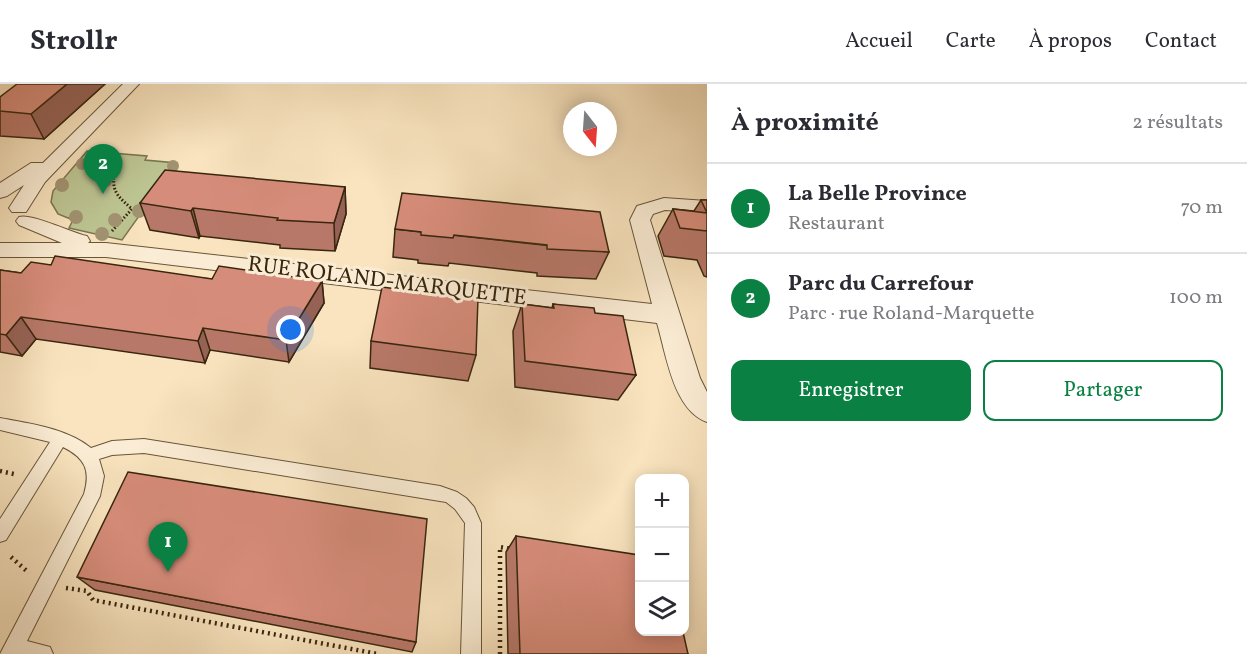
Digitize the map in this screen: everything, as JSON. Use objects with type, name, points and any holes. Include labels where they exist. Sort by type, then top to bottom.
[{"type":"street","points":[[0,250],[21,233],[15,210],[37,179],[74,150],[132,84]]},
{"type":"street","points":[[0,192],[74,150]]},
{"type":"street","points":[[707,207],[658,204],[648,207],[640,216],[640,224],[689,386],[696,399],[707,410]]},
{"type":"street","name":"RUE ROLAND-MARQUETTE","points":[[15,210],[54,234],[107,243],[668,315]]},
{"type":"street","name":"RUE ROLAND-MARQUETTE","points":[[0,250],[107,243]]},
{"type":"lane","points":[[0,424],[60,439],[89,456],[96,475],[92,496],[11,651],[43,654]]},
{"type":"lane","points":[[0,534],[60,439]]},
{"type":"lane","points":[[89,456],[112,448],[144,446],[440,493],[455,498],[466,509],[472,523],[471,654]]},
{"type":"path","points":[[74,150],[114,163],[114,185],[117,195],[132,209],[107,243]]},
{"type":"path","points":[[0,471],[9,472]]},
{"type":"path","points":[[500,654],[500,547],[523,551]]},
{"type":"path","points":[[11,557],[32,575]]},
{"type":"path","points":[[63,588],[87,591],[93,600],[378,654]]},
{"type":"green space","points":[[87,151],[147,156],[145,160],[177,163],[122,240],[69,228],[73,220],[58,214],[51,202],[53,191]]},
{"type":"building","points":[[17,84],[67,84],[31,114],[0,111],[0,97]]},
{"type":"building","points":[[165,170],[345,187],[334,223],[277,220],[278,218],[193,208],[191,211],[140,203]]},
{"type":"building","points":[[402,193],[600,212],[609,252],[547,249],[547,245],[454,235],[453,238],[421,235],[421,232],[395,229]]},
{"type":"building","points":[[701,200],[707,200],[707,213]]},
{"type":"building","points":[[673,209],[707,213],[707,231],[680,228]]},
{"type":"building","points":[[55,256],[212,279],[219,266],[322,281],[286,340],[203,328],[198,341],[21,317],[6,335],[0,334],[0,270],[21,273],[31,262],[51,265]]},
{"type":"building","points":[[382,287],[412,291],[412,287],[448,291],[448,295],[478,298],[476,355],[371,341]]},
{"type":"building","points":[[522,304],[554,308],[553,304],[594,308],[595,313],[623,316],[636,375],[525,361]]},
{"type":"building","points":[[128,472],[427,519],[416,642],[77,577]]},
{"type":"building","points":[[516,536],[635,554],[635,636],[684,636],[688,654],[520,654]]},
{"type":"place","name":"Parc du Carrefour","points":[[103,194]]},
{"type":"place","name":"La Belle Province","points":[[168,572]]}]
